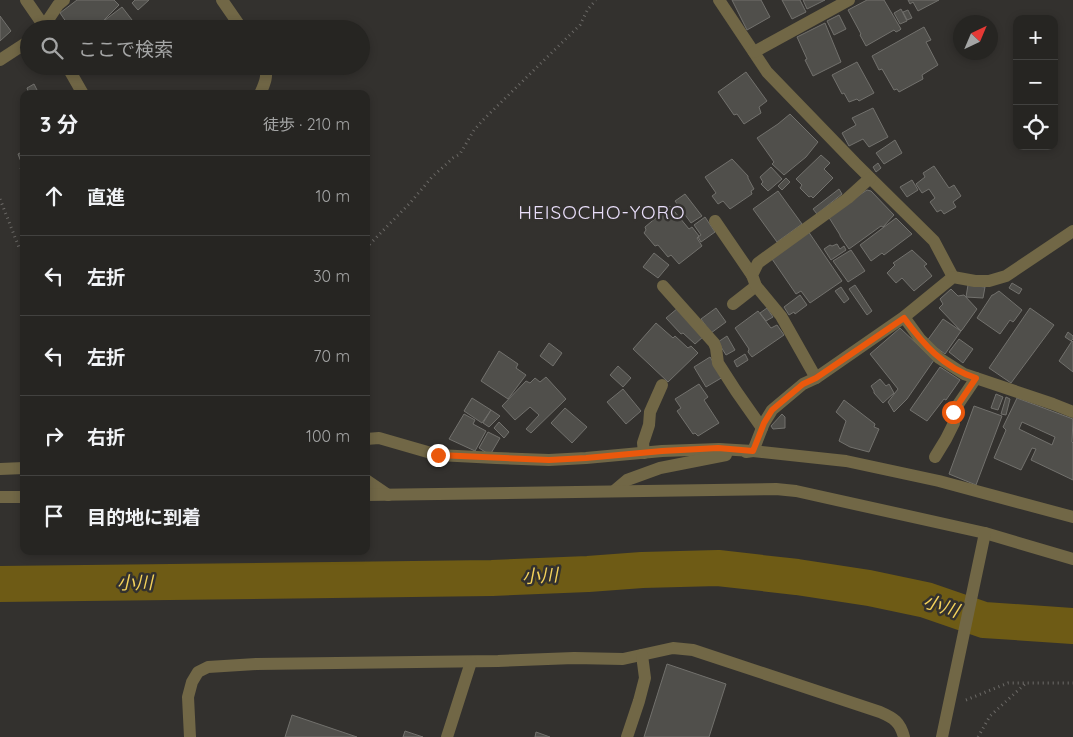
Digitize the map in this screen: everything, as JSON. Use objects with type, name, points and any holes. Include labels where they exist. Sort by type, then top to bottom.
[{"type":"street","points":[[26,0],[39,20]]},
{"type":"street","points":[[49,20],[58,5],[64,0]]},
{"type":"street","points":[[222,0],[236,20]]},
{"type":"street","points":[[719,0],[767,72],[934,241],[953,277]]},
{"type":"street","points":[[754,52],[849,0]]},
{"type":"street","points":[[0,60],[20,47]]},
{"type":"street","points":[[72,75],[81,90]]},
{"type":"street","points":[[262,90],[266,75]]},
{"type":"street","points":[[733,304],[754,280],[758,263],[848,198],[870,178]]},
{"type":"street","points":[[715,221],[754,280],[781,316],[816,378]]},
{"type":"street","points":[[753,451],[762,428],[772,410],[803,384],[816,378],[904,318],[953,277],[989,281],[1006,276],[1073,232]]},
{"type":"street","points":[[663,286],[714,343],[718,363],[762,428]]},
{"type":"street","points":[[904,318],[920,339],[939,358],[964,374],[1073,412]]},
{"type":"street","points":[[935,457],[954,423],[953,412],[976,378]]},
{"type":"street","points":[[644,453],[643,443],[649,425],[650,412],[662,386]]},
{"type":"street","points":[[370,439],[379,438],[438,455],[496,458],[549,460],[718,448],[846,461],[939,481],[1073,517]]},
{"type":"street","points":[[614,491],[627,480],[660,468],[753,451]]},
{"type":"street","points":[[0,469],[20,468]]},
{"type":"street","points":[[370,483],[388,495]]},
{"type":"street","points":[[370,495],[776,489],[984,533],[1073,559]]},
{"type":"street","points":[[0,497],[20,497]]},
{"type":"street","points":[[942,737],[984,533]]},
{"type":"street","points":[[190,737],[188,697],[192,682],[198,672],[208,667],[256,664],[471,662],[574,658],[623,659],[673,648],[693,650],[880,712],[893,718],[901,727],[904,737]]},
{"type":"street","points":[[627,737],[645,678],[642,655]]},
{"type":"street","points":[[447,737],[471,662]]},
{"type":"path","points":[[370,244],[410,203],[432,177],[460,154],[474,130],[483,120],[580,25],[588,9],[596,0]]},
{"type":"path","points":[[0,199],[20,250]]},
{"type":"path","points":[[947,708],[1008,683],[1073,683]]},
{"type":"path","points":[[978,737],[990,716],[1025,684]]},
{"type":"building","points":[[77,0],[114,0],[119,5],[104,20],[65,20],[60,13]]},
{"type":"building","points":[[135,0],[149,0],[138,10],[132,3]]},
{"type":"building","points":[[732,0],[761,0],[770,17],[747,30]]},
{"type":"building","points":[[782,0],[800,0],[806,12],[792,19]]},
{"type":"building","points":[[803,0],[825,0],[807,9]]},
{"type":"building","points":[[867,0],[884,0],[901,29],[896,32],[894,30],[866,46],[848,10]]},
{"type":"building","points":[[908,0],[939,0],[918,11],[913,2],[910,4]]},
{"type":"building","points":[[122,7],[132,20],[105,20]]},
{"type":"building","points":[[901,9],[907,21],[900,24],[894,13]]},
{"type":"building","points":[[908,10],[912,18],[907,20],[903,12]]},
{"type":"building","points":[[839,15],[846,29],[834,35],[827,21]]},
{"type":"building","points":[[0,16],[11,31],[0,41]]},
{"type":"building","points":[[825,23],[841,62],[813,76],[797,37]]},
{"type":"building","points":[[924,27],[931,40],[926,42],[938,65],[922,75],[923,79],[899,92],[897,89],[894,90],[882,69],[879,70],[872,56]]},
{"type":"building","points":[[857,62],[874,93],[859,101],[857,99],[849,102],[844,93],[842,94],[832,75]]},
{"type":"building","points":[[746,72],[767,101],[759,107],[761,113],[744,124],[737,114],[734,115],[718,92]]},
{"type":"building","points":[[34,84],[37,90],[28,90],[27,88]]},
{"type":"building","points":[[873,108],[888,137],[869,147],[863,139],[849,146],[842,133],[856,125],[852,118]]},
{"type":"building","points":[[790,114],[818,142],[806,157],[784,175],[772,164],[774,162],[757,138]]},
{"type":"building","points":[[895,140],[902,153],[884,164],[876,153]]},
{"type":"building","points":[[821,155],[830,163],[824,169],[833,178],[813,198],[809,197],[800,188],[802,185],[796,179]]},
{"type":"building","points":[[732,159],[748,176],[754,189],[751,191],[752,194],[730,209],[723,201],[718,204],[712,196],[716,193],[705,177]]},
{"type":"building","points":[[878,163],[881,168],[876,172],[873,167]]},
{"type":"building","points":[[934,166],[949,188],[954,185],[961,196],[953,202],[956,207],[944,214],[941,210],[937,212],[930,202],[935,198],[929,189],[922,193],[916,184],[925,177],[923,173]]},
{"type":"building","points":[[771,167],[782,179],[768,191],[761,184],[763,182],[760,177]]},
{"type":"building","points":[[786,178],[790,182],[782,190],[778,186]]},
{"type":"building","points":[[912,180],[918,190],[907,197],[900,187]]},
{"type":"building","points":[[839,189],[842,194],[817,214],[813,209]]},
{"type":"building","points":[[867,190],[871,191],[894,215],[883,227],[881,226],[849,249],[828,216]]},
{"type":"building","points":[[778,191],[802,224],[777,242],[753,209]]},
{"type":"building","points":[[685,194],[702,216],[691,223],[675,201]]},
{"type":"building","points":[[670,206],[689,229],[692,227],[699,236],[697,238],[702,246],[679,264],[671,255],[668,257],[658,245],[655,246],[644,233],[645,227]]},
{"type":"building","points":[[705,217],[715,232],[701,242],[698,237],[701,235],[694,225]]},
{"type":"building","points":[[896,218],[912,234],[884,255],[882,253],[871,261],[860,245]]},
{"type":"building","points":[[808,231],[842,281],[810,303],[801,291],[796,294],[772,259]]},
{"type":"building","points":[[837,244],[840,249],[844,246],[846,250],[831,260],[824,249],[830,245]]},
{"type":"building","points":[[851,250],[865,271],[848,282],[833,261]]},
{"type":"building","points":[[912,250],[927,264],[924,266],[932,276],[914,291],[902,278],[896,283],[887,273],[895,265],[893,263]]},
{"type":"building","points":[[654,253],[669,265],[658,278],[643,267]]},
{"type":"building","points":[[1012,283],[1022,289],[1019,294],[1009,288]]},
{"type":"building","points":[[855,285],[872,311],[867,315],[849,289]]},
{"type":"building","points":[[968,285],[985,287],[983,298],[966,297]]},
{"type":"building","points":[[841,287],[849,299],[844,303],[835,291]]},
{"type":"building","points":[[951,289],[958,296],[964,295],[977,309],[961,331],[939,308],[943,304],[940,299]]},
{"type":"building","points":[[999,291],[1022,310],[1013,322],[1010,320],[1000,334],[977,318],[992,295]]},
{"type":"building","points":[[800,295],[807,305],[795,314],[794,312],[789,315],[784,307]]},
{"type":"building","points":[[678,308],[704,336],[695,344],[683,333],[681,334],[666,318]]},
{"type":"building","points":[[716,308],[726,322],[711,333],[701,319]]},
{"type":"building","points":[[767,308],[773,317],[766,321],[760,313]]},
{"type":"building","points":[[1030,308],[1054,325],[1011,383],[989,368]]},
{"type":"building","points":[[758,311],[771,328],[777,325],[784,335],[752,357],[735,328]]},
{"type":"building","points":[[943,319],[961,331],[945,354],[927,341]]},
{"type":"building","points":[[656,323],[673,338],[675,336],[688,348],[691,346],[698,353],[668,382],[633,349]]},
{"type":"building","points":[[900,328],[934,360],[907,399],[894,412],[888,402],[898,389],[870,354]]},
{"type":"building","points":[[1068,332],[1073,336],[1071,341],[1065,337]]},
{"type":"building","points":[[727,336],[735,350],[726,355],[718,342]]},
{"type":"building","points":[[959,339],[973,349],[963,363],[949,352]]},
{"type":"building","points":[[1073,342],[1073,372],[1059,361]]},
{"type":"building","points":[[549,343],[562,353],[553,366],[540,356]]},
{"type":"building","points":[[499,351],[518,364],[516,368],[526,375],[508,399],[481,381]]},
{"type":"building","points":[[745,354],[748,360],[737,367],[734,361]]},
{"type":"building","points":[[710,357],[723,377],[706,387],[694,367]]},
{"type":"building","points":[[618,366],[631,378],[623,387],[610,375]]},
{"type":"building","points":[[940,367],[960,380],[946,400],[944,399],[927,421],[910,410]]},
{"type":"building","points":[[546,377],[566,399],[531,433],[526,429],[539,415],[530,407],[515,420],[502,406],[526,381],[530,383],[535,378],[540,382]]},
{"type":"building","points":[[880,379],[886,386],[889,384],[894,393],[883,403],[874,393],[871,386]]},
{"type":"building","points":[[699,384],[708,397],[704,400],[719,423],[698,436],[695,433],[693,434],[677,411],[681,408],[675,399]]},
{"type":"building","points":[[623,389],[641,411],[626,424],[607,402]]},
{"type":"building","points":[[996,394],[1003,397],[998,410],[991,408]]},
{"type":"building","points":[[1006,397],[1010,399],[1006,415],[1001,414]]},
{"type":"building","points":[[472,398],[491,410],[482,423],[464,411]]},
{"type":"building","points":[[1017,398],[1073,419],[1073,480],[1031,460],[1036,449],[1032,448],[1021,470],[994,458],[1006,430],[1003,427]],"holes":[[[1022,422],[1055,437],[1052,445],[1019,429]]]},
{"type":"building","points":[[844,400],[875,424],[874,427],[879,429],[869,452],[850,447],[839,441],[846,421],[836,412]]},
{"type":"building","points":[[974,406],[1002,416],[976,485],[949,474]]},
{"type":"building","points":[[565,408],[587,427],[572,443],[551,423]]},
{"type":"building","points":[[491,410],[500,416],[489,427],[483,423]]},
{"type":"building","points":[[464,414],[475,420],[473,424],[486,431],[475,451],[449,439]]},
{"type":"building","points":[[782,414],[785,417],[785,428],[773,429],[771,426]]},
{"type":"building","points":[[499,422],[509,432],[504,438],[494,428]]},
{"type":"building","points":[[488,432],[500,438],[490,455],[479,448]]},
{"type":"building","points":[[667,664],[726,684],[709,737],[644,737]]},
{"type":"building","points":[[292,715],[357,737],[285,737]]},
{"type":"building","points":[[405,731],[423,737],[403,737]]},
{"type":"building","points":[[536,732],[550,737],[535,737]]},
{"type":"waterway","name":"小川","points":[[0,584],[492,578],[718,568],[869,588],[926,600],[984,620],[1073,626]]},
{"type":"district","name":"HEISOCHO-YORO","points":[[602,212]]},
{"type":"route","points":[[438,455],[549,460],[718,448],[753,451],[764,423],[772,410],[803,384],[816,378],[904,318],[920,339],[939,358],[964,374],[976,378],[953,412]]}]
